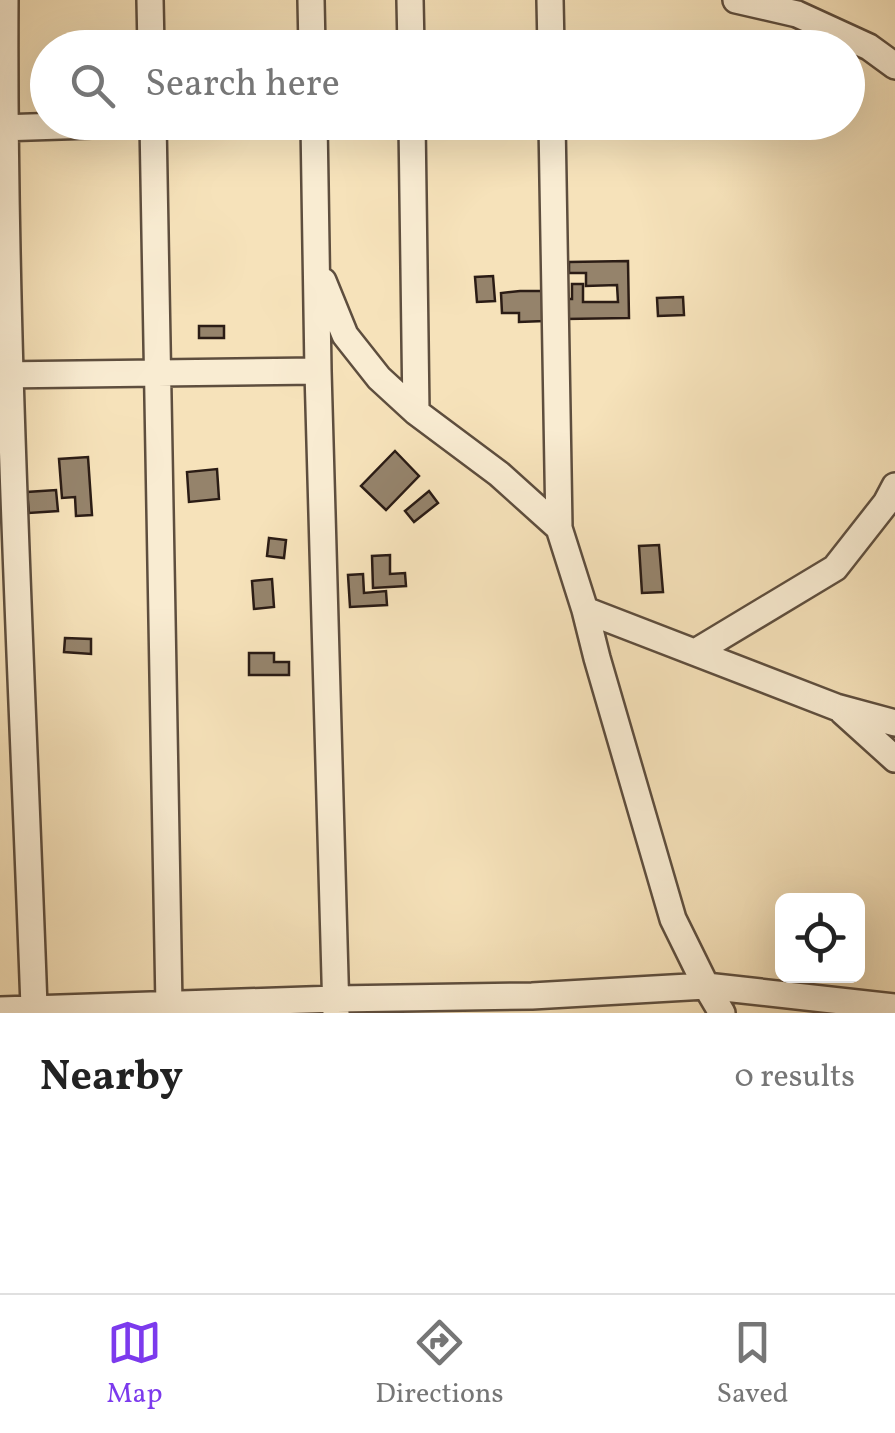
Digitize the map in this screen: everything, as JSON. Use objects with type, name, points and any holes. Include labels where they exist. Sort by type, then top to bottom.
[{"type":"street","points":[[5,0],[2,128],[6,375],[46,1009]]},
{"type":"street","points":[[150,0],[151,30]]},
{"type":"street","points":[[311,0],[312,30]]},
{"type":"street","points":[[410,0],[411,30]]},
{"type":"street","points":[[550,0],[551,30]]},
{"type":"street","points":[[736,0],[797,14],[832,30]]},
{"type":"street","points":[[865,45],[895,66]]},
{"type":"street","points":[[2,128],[30,127]]},
{"type":"street","points":[[152,140],[156,373],[184,1007]]},
{"type":"street","points":[[314,140],[336,1006]]},
{"type":"street","points":[[412,140],[416,412]]},
{"type":"street","points":[[552,140],[558,528],[674,919],[722,1013]]},
{"type":"street","points":[[317,268],[345,336],[379,378],[558,528]]},
{"type":"street","points":[[6,375],[318,372]]},
{"type":"street","points":[[697,651],[835,568],[895,486]]},
{"type":"street","points":[[585,610],[836,707],[895,723]]},
{"type":"street","points":[[836,707],[895,759]]},
{"type":"street","points":[[0,1010],[610,1002],[706,986],[895,1007]]},
{"type":"building","points":[[628,261],[629,318],[565,319],[565,299],[572,299],[572,284],[583,284],[583,302],[618,302],[617,285],[586,286],[586,273],[569,273],[569,262]]},
{"type":"building","points":[[493,276],[495,301],[477,302],[475,277]]},
{"type":"building","points":[[544,291],[544,321],[519,322],[519,313],[502,313],[501,293]]},
{"type":"building","points":[[683,297],[684,315],[658,316],[657,298]]},
{"type":"building","points":[[199,326],[224,326],[224,338],[199,338]]},
{"type":"building","points":[[395,451],[419,476],[386,510],[361,486]]},
{"type":"building","points":[[88,457],[92,515],[76,516],[75,497],[62,498],[59,459]]},
{"type":"building","points":[[217,469],[219,499],[189,502],[187,472]]},
{"type":"building","points":[[56,490],[58,511],[29,513],[27,492]]},
{"type":"building","points":[[429,491],[438,503],[414,522],[405,511]]},
{"type":"building","points":[[269,538],[286,540],[284,558],[267,556]]},
{"type":"building","points":[[659,545],[663,592],[642,593],[639,546]]},
{"type":"building","points":[[390,555],[390,574],[405,573],[406,586],[373,588],[372,556]]},
{"type":"building","points":[[363,574],[364,593],[386,591],[387,605],[350,607],[348,575]]},
{"type":"building","points":[[272,579],[274,607],[254,609],[252,581]]},
{"type":"building","points":[[65,638],[91,639],[91,654],[64,652]]},
{"type":"building","points":[[249,653],[274,653],[274,662],[289,662],[289,675],[249,675]]}]
